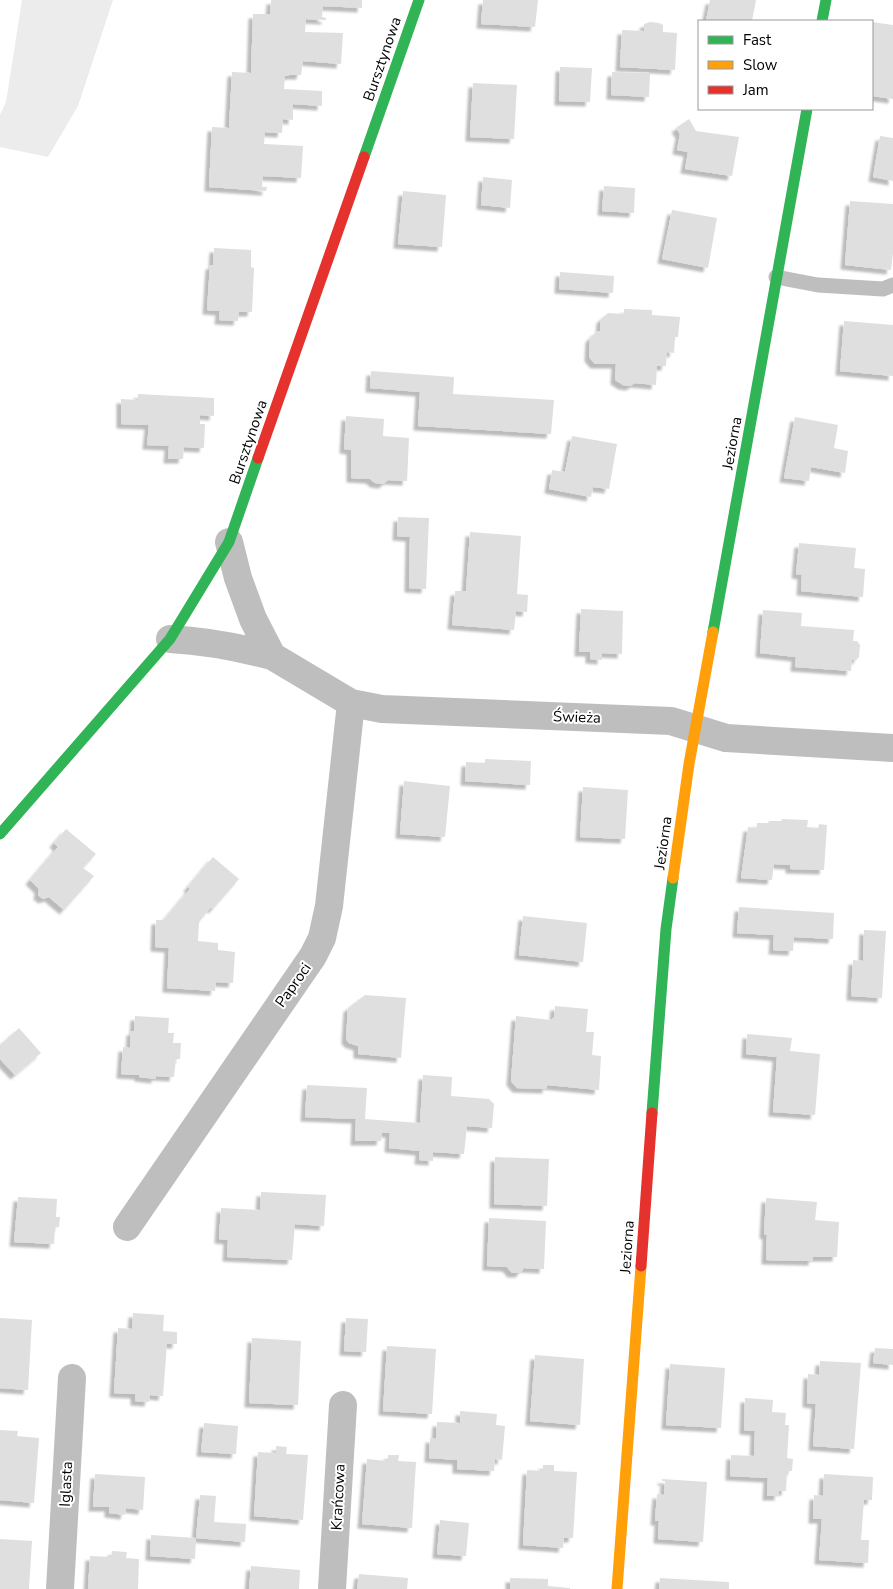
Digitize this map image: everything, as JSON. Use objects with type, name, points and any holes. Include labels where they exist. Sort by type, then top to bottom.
[{"type":"street","name":"Bursztynowa","points":[[0,834],[170,639],[230,542],[419,0]]},
{"type":"street","points":[[822,20],[826,0]]},
{"type":"street","name":"Jeziorna","points":[[617,1589],[666,929],[689,764],[806,110]]},
{"type":"street","points":[[230,542],[241,586],[253,619],[272,656]]},
{"type":"street","name":"Świeża","points":[[170,639],[198,641],[272,656],[351,703],[382,709],[671,722],[726,738],[893,748]]},
{"type":"street","name":"Paproci","points":[[127,1227],[313,956],[322,938],[329,911],[351,703]]},
{"type":"street","name":"Iglasta","points":[[60,1589],[72,1378]]},
{"type":"street","name":"Krańcowa","points":[[332,1589],[343,1405]]},
{"type":"lane","points":[[776,277],[818,285],[883,289],[893,285]]},
{"type":"shaded area","points":[[22,0],[113,0],[78,106],[48,157],[0,147],[0,115],[6,102]]},
{"type":"building","points":[[271,0],[362,0],[362,8],[323,6],[322,17],[326,18],[326,20],[306,19],[305,32],[343,33],[341,64],[303,61],[301,75],[285,76],[284,89],[322,91],[322,106],[293,104],[293,120],[283,119],[282,133],[265,132],[264,144],[303,146],[301,178],[263,176],[262,187],[267,187],[266,191],[209,187],[212,127],[229,128],[232,72],[251,73],[253,14],[270,14]]},
{"type":"building","points":[[483,0],[538,0],[535,27],[481,24]]},
{"type":"building","points":[[710,0],[756,0],[752,20],[706,20]]},
{"type":"building","points":[[650,22],[663,25],[663,32],[677,33],[675,70],[620,67],[622,30],[644,31],[644,24]]},
{"type":"building","points":[[873,22],[893,25],[893,99],[873,96]]},
{"type":"building","points":[[560,67],[592,68],[590,102],[559,101]]},
{"type":"building","points":[[612,72],[650,73],[649,97],[611,95]]},
{"type":"building","points":[[473,83],[517,85],[514,139],[470,137]]},
{"type":"building","points":[[689,119],[696,131],[739,137],[732,176],[685,169],[688,152],[677,150],[680,134],[676,128]]},
{"type":"building","points":[[880,136],[893,138],[893,181],[873,177]]},
{"type":"building","points":[[483,177],[512,180],[510,208],[481,205]]},
{"type":"building","points":[[604,186],[635,188],[634,213],[602,211]]},
{"type":"building","points":[[403,191],[446,195],[442,247],[398,244]]},
{"type":"building","points":[[850,201],[893,204],[891,270],[845,265]]},
{"type":"building","points":[[672,210],[717,218],[708,268],[662,259]]},
{"type":"building","points":[[214,248],[251,250],[251,267],[254,268],[252,312],[239,312],[238,321],[219,320],[220,311],[207,310],[210,265],[213,265]]},
{"type":"building","points":[[560,272],[614,276],[613,293],[559,289]]},
{"type":"building","points":[[624,309],[652,310],[652,315],[680,317],[678,337],[675,337],[674,353],[667,352],[666,366],[657,366],[656,385],[635,383],[630,386],[623,385],[615,380],[616,364],[595,364],[589,357],[590,338],[597,331],[600,331],[601,319],[608,313],[624,314]]},
{"type":"building","points":[[844,321],[893,325],[893,376],[840,371]]},
{"type":"building","points":[[371,371],[454,377],[453,394],[554,400],[551,434],[418,426],[420,392],[370,388]]},
{"type":"building","points":[[138,394],[214,398],[214,416],[200,415],[200,424],[205,424],[204,448],[184,447],[183,459],[168,459],[169,446],[147,445],[149,425],[121,424],[121,399],[138,400]]},
{"type":"building","points":[[346,416],[384,419],[383,436],[409,438],[407,481],[388,480],[383,484],[375,483],[370,479],[351,478],[351,450],[344,449]]},
{"type":"building","points":[[795,417],[838,425],[834,448],[848,451],[845,473],[811,467],[809,481],[784,478]]},
{"type":"building","points":[[572,436],[617,444],[609,489],[593,487],[591,497],[549,489],[552,470],[565,472]]},
{"type":"building","points":[[398,517],[429,518],[426,589],[409,588],[410,537],[397,536]]},
{"type":"building","points":[[470,532],[521,536],[517,594],[528,595],[527,612],[516,611],[514,630],[452,625],[455,591],[466,591]]},
{"type":"building","points":[[799,543],[856,548],[854,568],[865,569],[863,597],[801,591],[802,575],[796,574]]},
{"type":"building","points":[[581,609],[623,611],[622,654],[602,653],[602,660],[590,659],[590,652],[579,652]]},
{"type":"building","points":[[763,610],[802,613],[801,626],[854,630],[853,641],[857,641],[860,645],[859,657],[856,660],[852,660],[851,671],[795,667],[796,657],[760,653]]},
{"type":"building","points":[[485,759],[531,761],[530,785],[465,781],[466,762],[485,763]]},
{"type":"building","points":[[404,781],[450,786],[445,837],[400,834]]},
{"type":"building","points":[[583,787],[628,790],[625,839],[580,837]]},
{"type":"building","points":[[782,819],[808,820],[807,827],[818,828],[819,824],[827,825],[824,870],[790,869],[790,865],[774,864],[772,880],[741,878],[748,827],[757,828],[757,823],[781,821]]},
{"type":"building","points":[[66,829],[96,854],[83,868],[94,876],[64,910],[49,897],[43,899],[38,895],[39,889],[30,880],[58,847],[54,843]]},
{"type":"building","points":[[213,857],[239,879],[199,922],[198,941],[218,943],[218,950],[235,952],[233,983],[216,982],[215,991],[167,988],[169,948],[155,947],[156,920],[164,920]]},
{"type":"building","points":[[739,907],[834,913],[833,939],[794,937],[793,951],[773,950],[774,935],[737,933]]},
{"type":"building","points":[[523,916],[587,923],[583,962],[519,955]]},
{"type":"building","points":[[864,930],[886,931],[882,998],[851,996],[853,960],[863,961]]},
{"type":"building","points":[[365,995],[406,998],[401,1058],[358,1054],[358,1046],[349,1043],[346,1039],[348,1008]]},
{"type":"building","points":[[555,1006],[588,1009],[586,1032],[594,1032],[592,1055],[601,1056],[599,1090],[547,1085],[547,1089],[517,1088],[511,1081],[516,1016],[551,1020],[554,1017]]},
{"type":"building","points":[[135,1016],[169,1018],[168,1033],[174,1033],[173,1043],[181,1043],[180,1059],[176,1059],[174,1077],[156,1076],[156,1079],[139,1077],[139,1075],[121,1074],[123,1047],[130,1048],[131,1031],[134,1031]]},
{"type":"building","points":[[19,1028],[41,1053],[15,1075],[0,1059],[0,1045]]},
{"type":"building","points":[[747,1034],[792,1038],[790,1051],[820,1054],[815,1115],[773,1112],[777,1057],[746,1054]]},
{"type":"building","points":[[423,1075],[452,1077],[451,1096],[489,1099],[494,1104],[492,1128],[467,1126],[464,1154],[433,1152],[433,1161],[419,1160],[420,1151],[389,1148],[390,1133],[382,1133],[381,1141],[355,1141],[356,1119],[305,1117],[307,1085],[367,1088],[365,1119],[420,1123]]},
{"type":"building","points":[[495,1157],[549,1159],[547,1206],[494,1204]]},
{"type":"building","points":[[261,1192],[326,1195],[324,1226],[295,1224],[292,1260],[227,1257],[228,1240],[219,1239],[221,1208],[260,1210]]},
{"type":"building","points":[[18,1197],[57,1199],[56,1217],[60,1217],[59,1227],[55,1227],[54,1244],[14,1242]]},
{"type":"building","points":[[766,1198],[817,1202],[815,1220],[839,1222],[837,1257],[813,1257],[813,1261],[766,1260],[767,1235],[764,1234]]},
{"type":"building","points":[[489,1218],[546,1221],[544,1269],[524,1268],[520,1273],[512,1273],[507,1267],[487,1266]]},
{"type":"building","points":[[133,1313],[164,1315],[163,1331],[177,1332],[177,1344],[167,1344],[163,1396],[150,1395],[149,1402],[135,1401],[135,1394],[114,1393],[118,1328],[132,1329]]},
{"type":"building","points":[[0,1318],[32,1320],[28,1390],[0,1388]]},
{"type":"building","points":[[346,1318],[368,1319],[366,1352],[344,1351]]},
{"type":"building","points":[[252,1338],[301,1341],[298,1405],[249,1403]]},
{"type":"building","points":[[387,1346],[436,1349],[432,1414],[383,1411]]},
{"type":"building","points":[[875,1348],[893,1349],[893,1365],[873,1363]]},
{"type":"building","points":[[535,1355],[584,1359],[580,1425],[530,1421]]},
{"type":"building","points":[[820,1361],[861,1363],[854,1449],[813,1446],[816,1404],[807,1403],[808,1374],[819,1375]]},
{"type":"building","points":[[670,1364],[725,1368],[721,1428],[666,1425]]},
{"type":"building","points":[[745,1398],[773,1400],[772,1412],[786,1413],[785,1425],[789,1425],[787,1458],[793,1459],[792,1471],[787,1471],[786,1491],[779,1491],[779,1496],[767,1496],[768,1478],[730,1476],[731,1455],[754,1456],[755,1431],[744,1430]]},
{"type":"building","points":[[460,1411],[497,1414],[496,1425],[505,1426],[502,1460],[495,1459],[494,1471],[457,1469],[457,1460],[429,1458],[430,1438],[436,1439],[437,1422],[460,1423]]},
{"type":"building","points":[[204,1423],[238,1426],[236,1454],[201,1452]]},
{"type":"building","points":[[0,1430],[18,1431],[17,1436],[39,1438],[34,1503],[0,1500]]},
{"type":"building","points":[[276,1446],[287,1447],[286,1454],[308,1455],[303,1520],[254,1516],[258,1452],[276,1453]]},
{"type":"building","points":[[388,1455],[399,1455],[398,1461],[416,1462],[412,1528],[362,1524],[367,1459],[388,1461]]},
{"type":"building","points":[[543,1465],[554,1465],[554,1471],[577,1472],[573,1538],[564,1538],[563,1548],[523,1545],[527,1470],[543,1471]]},
{"type":"building","points":[[95,1474],[145,1477],[143,1510],[126,1508],[125,1515],[109,1513],[109,1507],[93,1507]]},
{"type":"building","points":[[824,1474],[873,1477],[872,1500],[864,1500],[861,1540],[869,1540],[868,1563],[819,1560],[822,1519],[813,1519],[814,1495],[823,1496]]},
{"type":"building","points":[[662,1479],[707,1482],[703,1542],[658,1539],[659,1521],[655,1521],[657,1494],[664,1495],[665,1481],[662,1481]]},
{"type":"building","points":[[200,1495],[216,1496],[214,1522],[246,1524],[245,1542],[196,1538]]},
{"type":"building","points":[[440,1520],[469,1523],[466,1556],[437,1554]]},
{"type":"building","points":[[151,1535],[196,1538],[195,1559],[150,1556]]},
{"type":"building","points":[[0,1539],[32,1541],[29,1589],[0,1589]]},
{"type":"building","points":[[112,1551],[127,1552],[126,1558],[139,1559],[138,1589],[88,1589],[90,1556],[111,1557]]},
{"type":"building","points":[[251,1566],[300,1570],[299,1589],[249,1589]]},
{"type":"building","points":[[359,1574],[408,1578],[407,1589],[357,1589]]},
{"type":"building","points":[[510,1578],[548,1579],[548,1586],[570,1589],[510,1589]]},
{"type":"building","points":[[660,1578],[729,1582],[729,1589],[659,1589]]},
{"type":"traffic: fast","points":[[364,157],[419,0]]},
{"type":"traffic: fast","points":[[822,20],[826,0]]},
{"type":"traffic: fast","points":[[713,632],[807,110]]},
{"type":"traffic: fast","points":[[0,834],[170,639],[229,542],[258,458]]},
{"type":"traffic: fast","points":[[652,1113],[666,929],[673,878]]},
{"type":"traffic: slow","points":[[673,878],[689,764],[713,632]]},
{"type":"traffic: slow","points":[[617,1589],[641,1266]]},
{"type":"traffic: jam","points":[[258,458],[364,157]]},
{"type":"traffic: jam","points":[[641,1266],[652,1113]]}]
